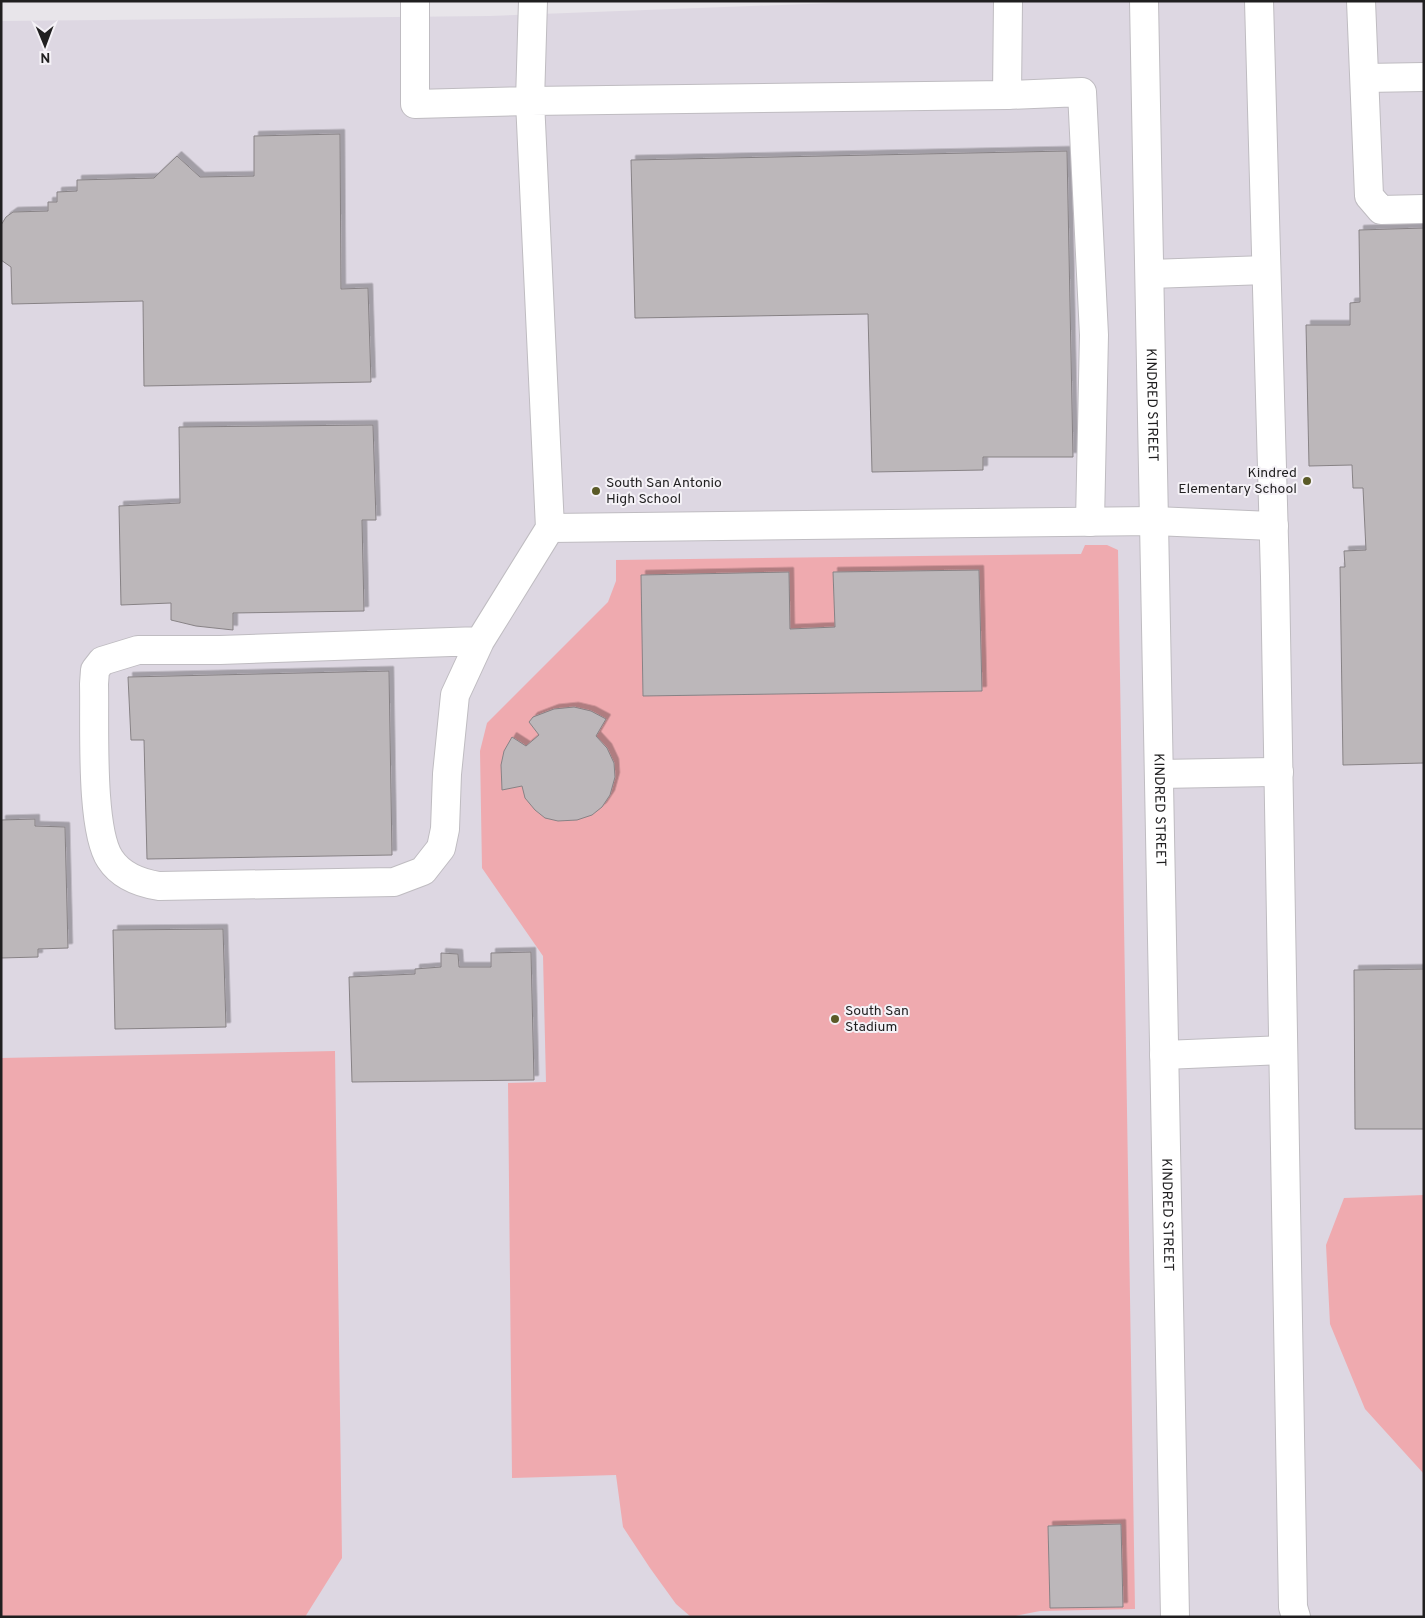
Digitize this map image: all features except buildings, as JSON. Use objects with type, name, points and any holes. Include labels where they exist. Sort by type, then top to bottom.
[{"type":"street","points":[[415,1],[416,104],[1007,95],[1082,92],[1094,335],[1090,522]]},
{"type":"street","points":[[480,641],[220,650],[138,650],[102,661],[96,670],[94,684],[98,819],[102,844],[111,860],[126,874],[141,883],[159,886],[394,882],[423,871],[440,848],[444,835],[455,695],[480,641],[550,528],[530,101],[533,1]]},
{"type":"street","points":[[1007,95],[1008,1]]},
{"type":"street","name":"KINDRED STREET","points":[[1144,1],[1175,1617]]},
{"type":"street","points":[[1259,1],[1274,526],[1293,1607],[1296,1617]]},
{"type":"street","points":[[1361,1],[1370,196],[1381,210],[1424,209]]},
{"type":"street","points":[[1364,78],[1424,77]]},
{"type":"street","points":[[1150,274],[1266,270]]},
{"type":"street","points":[[550,528],[1154,521],[1274,526]]},
{"type":"street","points":[[1159,774],[1279,772]]},
{"type":"street","points":[[1164,1055],[1284,1050]]},
{"type":"shaded area","name":"South San Antonio High School","points":[[885,1],[1424,1],[1424,1617],[1,1617],[1,21],[490,16]]},
{"type":"shaded area","name":"South San Stadium","points":[[1085,545],[1107,545],[1118,550],[1135,1609],[1040,1611],[1010,1617],[691,1617],[676,1604],[623,1527],[616,1475],[512,1478],[508,1083],[546,1082],[543,956],[482,868],[480,751],[487,723],[608,602],[616,581],[616,560],[1081,554]]},
{"type":"shaded area","points":[[335,1051],[342,1558],[305,1617],[1,1617],[1,1058]]},
{"type":"shaded area","points":[[1424,1195],[1424,1474],[1365,1409],[1330,1324],[1326,1245],[1344,1198]]},
{"type":"place","name":"Kindred Elementary School","points":[[1307,481]]},
{"type":"place","name":"South San Antonio High School","points":[[596,491]]},
{"type":"place","name":"South San Stadium","points":[[835,1019]]}]
